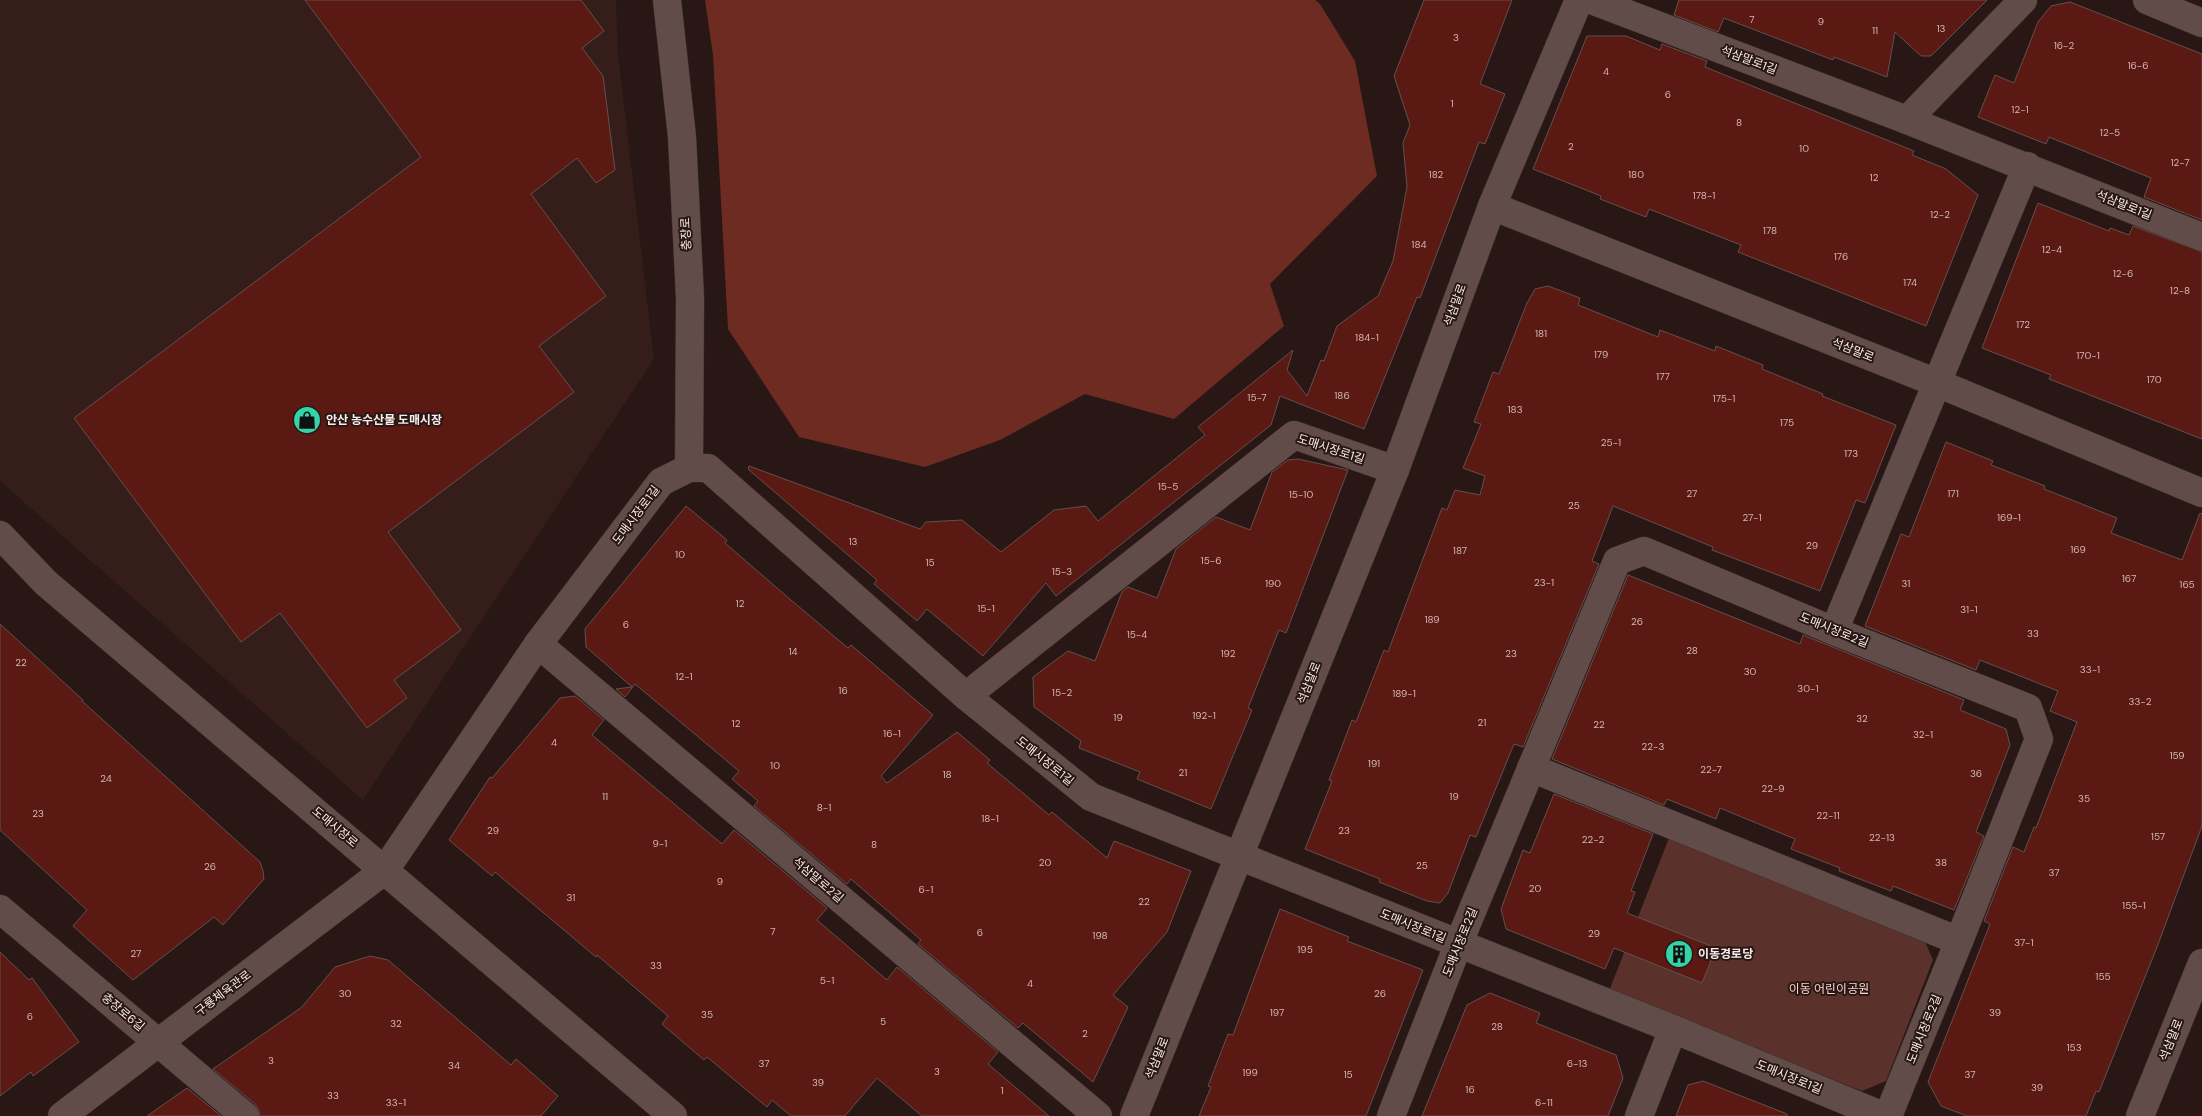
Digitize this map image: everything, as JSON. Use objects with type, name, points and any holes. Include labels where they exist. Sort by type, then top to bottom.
[{"type":"street","name":"충장로","points":[[667,0],[682,137],[690,298],[690,468]]},
{"type":"street","points":[[1492,206],[1579,0]]},
{"type":"street","name":"석삼말로1길","points":[[1591,0],[2027,166],[2202,237]]},
{"type":"street","points":[[1907,120],[2023,0]]},
{"type":"street","points":[[2147,0],[2202,23]]},
{"type":"street","points":[[1834,631],[2027,166]]},
{"type":"street","name":"석삼말로","points":[[1134,1116],[1395,470],[1492,206],[1937,383],[2202,493]]},
{"type":"street","name":"도매시장로1길","points":[[966,696],[1294,435],[1395,470]]},
{"type":"street","name":"도매시장로1길","points":[[385,870],[538,644],[661,482],[690,468],[708,468],[966,696],[1091,798],[1673,1029],[1884,1116]]},
{"type":"street","name":"도매시장로","points":[[0,535],[46,583],[673,1116]]},
{"type":"street","name":"도매시장로2길","points":[[1391,1116],[1458,945],[1617,561],[1644,551],[1834,631],[2028,708],[2039,738],[1960,941],[1888,1116]]},
{"type":"street","name":"석삼말로2길","points":[[538,644],[1098,1116]]},
{"type":"street","points":[[1531,768],[1960,941]]},
{"type":"street","name":"구룡체육관로","points":[[62,1116],[385,870]]},
{"type":"street","name":"충장로6길","points":[[0,909],[245,1116]]},
{"type":"street","name":"석삼말로","points":[[2140,1116],[2202,963]]},
{"type":"street","points":[[1639,1116],[1673,1029]]},
{"type":"shaded area","name":"안산 농수산물 도매시장","points":[[0,0],[616,0],[618,54],[654,359],[363,800],[0,481]]},
{"type":"shaded area","points":[[705,0],[1315,0],[1320,4],[1355,61],[1377,176],[1270,284],[1284,326],[1174,419],[1085,394],[1000,440],[925,467],[799,437],[728,329],[713,55]]},
{"type":"green space","name":"이동 어린이공원","points":[[1669,838],[1923,937],[1933,960],[1886,1081],[1862,1091],[1609,991]]},
{"type":"building","points":[[305,0],[581,0],[604,31],[582,48],[603,76],[615,170],[596,183],[577,158],[531,194],[606,296],[539,346],[574,392],[388,532],[461,630],[394,680],[407,698],[367,728],[280,613],[241,642],[74,418],[421,157]]},
{"type":"building","points":[[1424,0],[1512,0],[1480,84],[1505,94],[1485,144],[1479,142],[1420,298],[1417,297],[1364,429],[1280,396],[1271,425],[1056,596],[1046,583],[983,656],[927,609],[917,621],[874,584],[877,580],[748,469],[749,466],[920,529],[926,522],[962,520],[1001,552],[1054,510],[1086,506],[1098,521],[1205,435],[1198,427],[1293,350],[1287,370],[1307,396],[1321,360],[1324,361],[1337,326],[1378,296],[1393,261],[1407,187],[1403,143],[1410,125],[1394,76]]},
{"type":"building","points":[[1679,0],[1987,0],[1931,56],[1921,56],[1895,32],[1887,77],[1834,57],[1833,60],[1724,18],[1718,32],[1674,15]]},
{"type":"building","points":[[2070,2],[2202,54],[2202,220],[2144,197],[2151,178],[2049,137],[2046,144],[1978,117],[1995,75],[2014,83],[2038,22],[2051,6]]},
{"type":"building","points":[[1587,36],[1626,36],[1660,50],[1662,44],[1707,61],[1705,67],[1914,151],[1912,155],[1946,169],[1978,195],[1926,326],[1738,252],[1741,245],[1649,209],[1646,217],[1600,199],[1601,196],[1533,169]]},
{"type":"building","points":[[2038,203],[2109,231],[2110,228],[2129,235],[2133,226],[2202,252],[2202,439],[2049,379],[2051,375],[1982,348]]},
{"type":"building","points":[[1548,286],[1580,298],[1578,305],[1658,337],[1660,330],[1715,351],[1716,346],[1763,365],[1762,369],[1823,394],[1822,396],[1896,425],[1865,503],[1856,500],[1820,591],[1712,550],[1713,547],[1613,506],[1592,561],[1599,564],[1523,747],[1514,744],[1476,837],[1470,835],[1448,893],[1440,903],[1427,901],[1379,882],[1380,879],[1305,849],[1332,781],[1329,780],[1352,720],[1356,722],[1384,650],[1388,652],[1442,508],[1447,510],[1455,490],[1480,495],[1485,476],[1463,468],[1481,424],[1474,422],[1493,372],[1499,374],[1527,303],[1535,289]]},
{"type":"building","points":[[1946,442],[1993,461],[1991,465],[2045,486],[2044,489],[2117,518],[2111,533],[2182,560],[2200,513],[2202,514],[2202,826],[2157,947],[2099,1092],[2096,1091],[2086,1116],[1967,1116],[1941,1106],[1928,1082],[1990,924],[1984,921],[2013,847],[2024,852],[2034,827],[2036,828],[2077,722],[2050,711],[2058,691],[1980,660],[1976,670],[1865,626],[1901,534],[1909,537]]},
{"type":"building","points":[[1298,459],[1348,470],[1286,633],[1279,630],[1248,708],[1252,710],[1211,809],[1137,779],[1140,772],[1079,748],[1081,741],[1034,707],[1033,677],[1068,651],[1095,661],[1122,592],[1128,587],[1157,598],[1176,549],[1216,517],[1250,530],[1272,472],[1288,460]]},
{"type":"building","points":[[686,506],[727,540],[725,543],[785,595],[848,648],[851,645],[933,715],[881,776],[887,783],[957,732],[990,760],[987,763],[1049,815],[1052,812],[1107,858],[1114,841],[1191,871],[1167,932],[1113,995],[1128,1007],[1093,1082],[1023,1023],[1018,1028],[918,944],[921,940],[851,879],[847,884],[754,806],[758,801],[732,779],[739,771],[635,684],[625,697],[616,689],[632,687],[586,647],[585,629]]},
{"type":"building","points":[[1628,575],[1800,644],[1803,635],[1964,700],[1960,710],[2006,729],[2010,745],[1976,832],[1984,836],[1954,910],[1893,886],[1891,891],[1839,871],[1840,868],[1791,849],[1795,839],[1720,808],[1716,819],[1667,799],[1664,805],[1552,759]]},
{"type":"building","points":[[0,624],[260,862],[264,879],[223,925],[214,917],[133,980],[73,926],[87,910],[0,830]]},
{"type":"building","points":[[575,696],[604,720],[592,735],[722,844],[734,830],[827,908],[817,920],[887,980],[897,967],[998,1052],[988,1064],[1049,1116],[922,1116],[877,1078],[845,1116],[791,1116],[772,1100],[767,1107],[707,1057],[704,1060],[662,1024],[668,1016],[597,955],[596,957],[495,872],[492,876],[449,840],[490,777],[492,778],[560,698]]},
{"type":"building","points":[[1554,794],[1653,834],[1631,891],[1635,892],[1627,913],[1716,948],[1702,983],[1614,948],[1605,969],[1506,929],[1501,909],[1523,850],[1530,853]]},
{"type":"building","points":[[1280,909],[1349,937],[1347,941],[1423,970],[1366,1116],[1199,1116],[1211,1087],[1208,1086],[1228,1034],[1233,1035]]},
{"type":"building","points":[[0,952],[29,980],[32,978],[79,1042],[33,1076],[31,1072],[0,1096]]},
{"type":"building","points":[[370,956],[388,960],[511,1065],[516,1059],[558,1096],[541,1116],[260,1116],[255,1104],[213,1069],[302,1007],[335,967]]},
{"type":"building","points":[[1490,993],[1540,1013],[1536,1023],[1616,1055],[1623,1078],[1608,1116],[1422,1116],[1467,1005]]},
{"type":"building","points":[[1703,1081],[1787,1114],[1787,1116],[1676,1116],[1688,1085]]},
{"type":"building","points":[[187,1088],[221,1116],[147,1116]]},
{"type":"place","name":"안산 농수산물 도매시장","points":[[307,420]]},
{"type":"place","name":"이동경로당","points":[[1679,954]]}]
